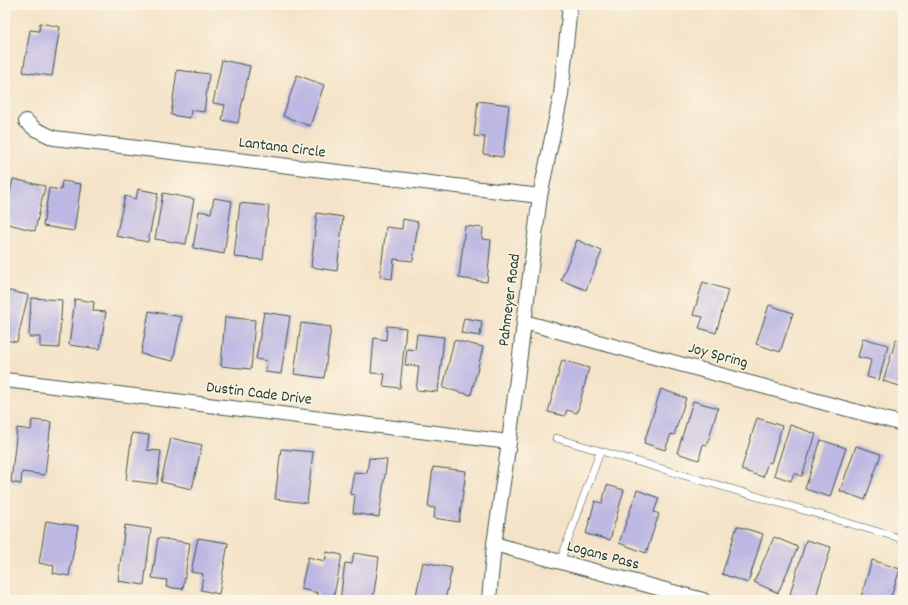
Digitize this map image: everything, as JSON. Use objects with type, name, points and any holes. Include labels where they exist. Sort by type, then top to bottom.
[{"type":"street","name":"Pahmeyer Road","points":[[489,600],[494,544],[509,442],[540,196],[561,95],[570,5]]},
{"type":"street","name":"Lantana Circle","points":[[26,121],[35,129],[54,138],[540,196]]},
{"type":"street","name":"Joy Spring","points":[[524,322],[903,424]]},
{"type":"street","name":"Dustin Cade Drive","points":[[5,380],[509,442]]},
{"type":"street","name":"Logans Pass","points":[[494,544],[703,600]]},
{"type":"lane","points":[[556,438],[903,539]]},
{"type":"lane","points":[[560,562],[600,452]]},
{"type":"building","points":[[40,23],[60,27],[52,76],[23,72],[30,30],[39,31]]},
{"type":"building","points":[[222,60],[250,66],[238,123],[222,120],[225,105],[213,103]]},
{"type":"building","points":[[177,70],[209,74],[204,112],[191,110],[190,118],[171,115]]},
{"type":"building","points":[[297,75],[324,85],[310,126],[283,116]]},
{"type":"building","points":[[478,101],[509,105],[503,157],[483,154],[485,137],[474,136]]},
{"type":"building","points":[[13,179],[45,186],[35,231],[5,223],[5,215]]},
{"type":"building","points":[[62,181],[81,184],[74,231],[43,226],[49,188],[61,190]]},
{"type":"building","points":[[138,189],[158,193],[148,242],[116,236],[125,196],[136,199]]},
{"type":"building","points":[[163,193],[194,199],[186,244],[155,239]]},
{"type":"building","points":[[214,198],[232,201],[224,254],[193,248],[199,211],[211,213]]},
{"type":"building","points":[[240,203],[269,206],[263,260],[234,257]]},
{"type":"building","points":[[317,213],[343,217],[337,271],[311,267]]},
{"type":"building","points":[[403,219],[418,222],[413,261],[394,259],[392,279],[380,277],[386,227],[402,229]]},
{"type":"building","points":[[465,226],[483,228],[482,239],[491,240],[487,282],[459,278]]},
{"type":"building","points":[[577,240],[602,251],[586,290],[561,280]]},
{"type":"building","points":[[703,282],[728,290],[716,333],[699,328],[703,317],[693,315]]},
{"type":"building","points":[[5,290],[28,295],[17,342],[5,340]]},
{"type":"building","points":[[31,298],[62,300],[59,348],[40,347],[40,337],[29,337]]},
{"type":"building","points":[[75,299],[94,302],[93,311],[106,312],[100,349],[69,345]]},
{"type":"building","points":[[769,305],[793,313],[780,352],[756,344]]},
{"type":"building","points":[[149,311],[182,317],[173,361],[141,354]]},
{"type":"building","points":[[264,312],[290,316],[281,374],[265,372],[267,361],[256,359]]},
{"type":"building","points":[[225,317],[255,320],[251,369],[221,366]]},
{"type":"building","points":[[464,318],[482,321],[480,336],[461,333]]},
{"type":"building","points":[[301,323],[331,327],[324,378],[294,374]]},
{"type":"building","points":[[387,326],[406,328],[400,388],[383,386],[385,374],[371,373],[374,338],[386,340]]},
{"type":"building","points":[[417,334],[444,337],[438,392],[416,390],[419,366],[405,365],[407,349],[415,350]]},
{"type":"building","points":[[863,338],[888,345],[879,380],[867,377],[871,360],[858,357]]},
{"type":"building","points":[[896,339],[903,341],[903,387],[883,381]]},
{"type":"building","points":[[454,340],[483,347],[471,395],[443,388]]},
{"type":"building","points":[[562,360],[589,368],[577,413],[567,410],[565,416],[548,412]]},
{"type":"building","points":[[661,389],[686,398],[674,435],[671,434],[665,450],[644,443]]},
{"type":"building","points":[[693,401],[718,408],[707,445],[703,444],[699,460],[677,453]]},
{"type":"building","points":[[757,418],[782,426],[771,463],[768,462],[763,477],[741,470]]},
{"type":"building","points":[[32,420],[51,422],[45,475],[22,472],[21,484],[11,482],[17,428],[31,430]]},
{"type":"building","points":[[790,425],[816,434],[802,476],[794,473],[791,481],[774,475]]},
{"type":"building","points":[[132,433],[149,435],[147,450],[161,451],[157,484],[126,480]]},
{"type":"building","points":[[171,438],[202,445],[192,489],[161,482]]},
{"type":"building","points":[[821,440],[846,448],[830,497],[805,489]]},
{"type":"building","points":[[856,446],[881,454],[865,500],[840,491]]},
{"type":"building","points":[[281,449],[313,452],[307,503],[275,499]]},
{"type":"building","points":[[369,458],[387,460],[379,517],[353,513],[355,495],[350,494],[354,472],[367,473]]},
{"type":"building","points":[[433,467],[466,471],[459,522],[434,518],[435,508],[428,507]]},
{"type":"building","points":[[607,485],[624,490],[610,540],[586,534],[595,501],[602,503]]},
{"type":"building","points":[[637,490],[659,498],[654,512],[659,514],[646,553],[619,543]]},
{"type":"building","points":[[46,521],[78,526],[69,576],[53,573],[54,566],[39,563]]},
{"type":"building","points":[[125,525],[151,529],[144,585],[118,581]]},
{"type":"building","points":[[737,526],[763,534],[748,583],[722,574]]},
{"type":"building","points":[[774,537],[798,547],[778,593],[754,582]]},
{"type":"building","points":[[158,538],[190,543],[183,589],[166,587],[167,580],[152,578]]},
{"type":"building","points":[[198,538],[228,543],[219,594],[201,590],[203,574],[191,572]]},
{"type":"building","points":[[806,540],[831,547],[815,600],[790,594]]},
{"type":"building","points":[[327,552],[342,555],[333,600],[317,600],[318,593],[301,589],[308,557],[325,561]]},
{"type":"building","points":[[354,553],[379,557],[373,600],[340,600],[345,563],[352,564]]},
{"type":"building","points":[[872,560],[900,569],[890,600],[860,600]]},
{"type":"building","points":[[423,562],[452,568],[445,600],[415,600]]}]
